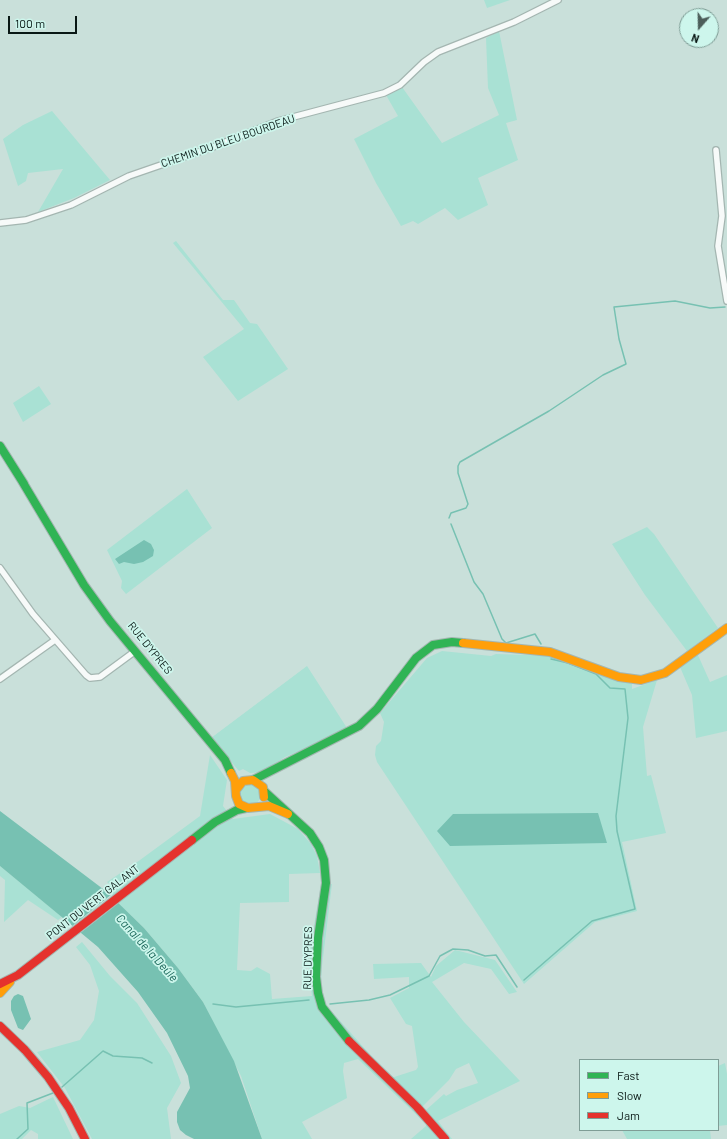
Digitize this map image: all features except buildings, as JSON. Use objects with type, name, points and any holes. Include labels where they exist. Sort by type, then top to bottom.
[{"type":"main road","name":"RUE D'YPRES","points":[[0,446],[22,481],[40,505],[55,536],[86,589],[134,652],[216,749],[241,776],[251,780]]},
{"type":"main road","name":"RUE D'YPRES","points":[[104,612],[125,633],[155,670],[175,700]]},
{"type":"main road","points":[[215,822],[231,806],[240,784],[251,780],[280,764],[311,751],[359,726],[377,709],[416,658],[430,646],[452,642],[550,652],[619,677],[631,680],[646,680],[656,678],[669,670],[727,628]]},
{"type":"main road","name":"RUE D'YPRES","points":[[216,749],[230,769],[235,781],[236,794]]},
{"type":"main road","points":[[215,822],[237,810],[257,807],[264,800],[264,790],[268,778],[280,764]]},
{"type":"main road","points":[[251,780],[260,784],[264,790]]},
{"type":"main road","name":"RUE D'YPRES","points":[[264,790],[288,814],[302,824],[313,835],[321,851],[325,864],[326,883],[318,938],[316,976],[318,993],[322,1007],[351,1044],[417,1108],[445,1139]]},
{"type":"main road","points":[[236,794],[239,804],[246,808]]},
{"type":"main road","name":"RUE D'YPRES","points":[[257,807],[269,806],[288,814]]},
{"type":"main road","name":"PONT DU VERT GALANT","points":[[0,984],[18,974],[215,822]]},
{"type":"main road","points":[[0,993],[18,974]]},
{"type":"main road","points":[[0,1018],[12,1038]]},
{"type":"main road","points":[[0,1026],[25,1050],[60,1093],[85,1139]]},
{"type":"street","name":"CHEMIN DU BLEU BOURDEAU","points":[[0,223],[26,220],[71,205],[135,174],[213,147],[278,121],[384,93],[400,85],[424,62],[438,52],[514,22],[558,0]]},
{"type":"street","points":[[716,150],[722,216],[718,243],[727,301]]},
{"type":"street","points":[[0,568],[16,592],[55,640],[90,678],[100,677],[134,652]]},
{"type":"street","points":[[0,679],[55,640]]},
{"type":"shaded area","points":[[484,0],[510,0],[487,8]]},
{"type":"shaded area","points":[[499,31],[517,120],[506,123],[518,160],[478,178],[488,205],[458,220],[445,208],[418,224],[413,221],[401,226],[376,183],[354,139],[398,116],[386,95],[402,87],[442,143],[499,115],[488,88],[486,38]]},
{"type":"shaded area","points":[[52,111],[110,180],[74,198],[38,212],[63,169],[28,173],[26,181],[18,186],[3,139],[23,125]]},
{"type":"shaded area","points":[[176,241],[223,300],[234,300],[250,323],[257,324],[288,369],[238,401],[203,357],[244,329],[173,243]]},
{"type":"shaded area","points":[[39,386],[51,404],[23,422],[13,403]]},
{"type":"shaded area","points":[[187,489],[212,528],[126,594],[121,588],[122,581],[107,550]]},
{"type":"shaded area","points":[[647,527],[654,534],[718,628],[687,651],[645,595],[612,544]]},
{"type":"shaded area","points":[[442,651],[491,656],[496,654],[556,656],[632,684],[632,689],[657,680],[643,727],[647,776],[651,775],[666,833],[622,842],[637,911],[595,922],[524,984],[377,762],[375,755],[376,746],[381,741],[384,722],[380,713],[427,658]]},
{"type":"shaded area","points":[[697,653],[710,682],[727,675],[727,731],[696,738],[692,695],[680,667]]},
{"type":"shaded area","points":[[307,666],[347,728],[312,746],[285,757],[263,772],[250,773],[243,769],[239,771],[211,738]]},
{"type":"shaded area","points":[[210,755],[227,780],[223,806],[233,819],[270,814],[298,829],[311,844],[317,856],[320,873],[289,874],[289,902],[240,903],[237,970],[251,971],[257,967],[270,974],[272,999],[312,996],[309,973],[311,943],[321,885],[332,884],[321,985],[326,1005],[391,1078],[416,1070],[418,1067],[412,1026],[406,1024],[390,998],[409,988],[409,977],[374,979],[373,964],[421,963],[431,977],[436,966],[455,950],[495,960],[517,992],[509,994],[491,969],[464,963],[432,982],[464,1022],[520,1081],[438,1121],[452,1139],[411,1139],[426,1126],[426,1124],[358,1059],[344,1063],[343,1071],[347,1098],[302,1122],[312,1139],[262,1139],[241,1076],[203,1002],[178,968],[144,928],[110,895],[115,889],[107,882],[200,816]],"holes":[[[469,1063],[478,1083],[457,1090],[446,1096],[444,1094],[426,1110],[422,1107],[449,1080],[456,1069]]]},
{"type":"shaded area","points":[[250,783],[258,786],[261,794],[258,802],[250,805],[242,802],[239,794],[242,786]]},
{"type":"shaded area","points":[[0,866],[62,917],[58,920],[28,900],[4,922],[5,880],[0,876]]},
{"type":"shaded area","points":[[82,942],[110,976],[137,1003],[171,1056],[181,1083],[167,1108],[171,1139],[92,1139],[65,1088],[37,1052],[80,1040],[94,1020],[99,991],[90,965],[76,947]]},
{"type":"shaded area","points":[[725,1063],[727,1074],[727,1125],[719,1126],[719,1066]]},
{"type":"shaded area","points":[[53,1097],[73,1139],[38,1139],[38,1134],[31,1130],[22,1139],[0,1139],[0,1114],[19,1106],[30,1108]]},
{"type":"shaded area","points":[[623,1131],[710,1131],[711,1139],[627,1139]]},
{"type":"water","points":[[144,540],[151,544],[154,550],[153,556],[143,562],[134,564],[124,562],[119,564],[115,559]]},
{"type":"water","name":"Canal de la Deûle","points":[[0,811],[107,892],[144,928],[178,968],[203,1002],[234,1061],[262,1139],[194,1139],[180,1130],[177,1122],[177,1112],[190,1088],[188,1076],[167,1033],[138,992],[98,947],[0,866]]},
{"type":"water","points":[[598,813],[607,843],[450,846],[437,831],[453,814]]},
{"type":"water","points":[[18,994],[23,996],[31,1019],[23,1030],[18,1028],[11,1010],[11,1001],[14,996]]},
{"type":"pier","points":[[112,894],[120,902],[79,934],[71,927]]},
{"type":"waterway","points":[[449,518],[451,513],[466,508],[468,504],[458,473],[458,466],[460,462],[549,411],[603,375],[626,364],[619,339],[614,307],[675,301],[710,308],[725,307]]},
{"type":"waterway","points":[[451,524],[474,582],[483,594],[502,639],[506,643],[535,634],[541,644]]},
{"type":"waterway","points":[[524,980],[592,921],[635,909],[617,831],[616,816],[628,718],[625,689],[610,688],[596,674],[568,663],[551,659]]},
{"type":"waterway","points":[[330,1004],[369,1000],[390,995],[429,976],[440,956],[453,949],[468,950],[485,956],[496,955],[517,987]]},
{"type":"waterway","points":[[213,1004],[236,1007],[309,1000]]},
{"type":"waterway","points":[[62,1087],[103,1051],[113,1056],[142,1058],[152,1063]]},
{"type":"waterway","points":[[17,1139],[28,1129],[27,1103],[53,1093]]},
{"type":"traffic: fast","points":[[0,446],[24,484]]},
{"type":"traffic: fast","points":[[22,481],[84,585],[110,621],[225,760],[231,773]]},
{"type":"traffic: fast","points":[[253,780],[359,726],[377,709],[416,658],[433,645],[452,642],[463,643]]},
{"type":"traffic: fast","points":[[265,792],[310,833],[319,847],[324,860],[326,883],[318,938],[316,977],[318,993],[322,1007],[349,1041]]},
{"type":"traffic: fast","points":[[192,840],[215,822],[237,810],[246,808]]},
{"type":"traffic: slow","points":[[463,643],[550,652],[619,677],[641,680],[665,673],[727,628]]},
{"type":"traffic: slow","points":[[231,773],[235,781],[236,796],[239,804],[248,808],[269,806],[288,814]]},
{"type":"traffic: slow","points":[[236,790],[243,781],[253,780],[263,787],[264,797]]},
{"type":"traffic: slow","points":[[0,993],[10,982]]},
{"type":"traffic: jam","points":[[0,984],[18,975],[192,840]]},
{"type":"traffic: jam","points":[[0,1026],[25,1050],[48,1077],[69,1108],[85,1139]]},
{"type":"traffic: jam","points":[[349,1041],[417,1107],[445,1139]]}]
